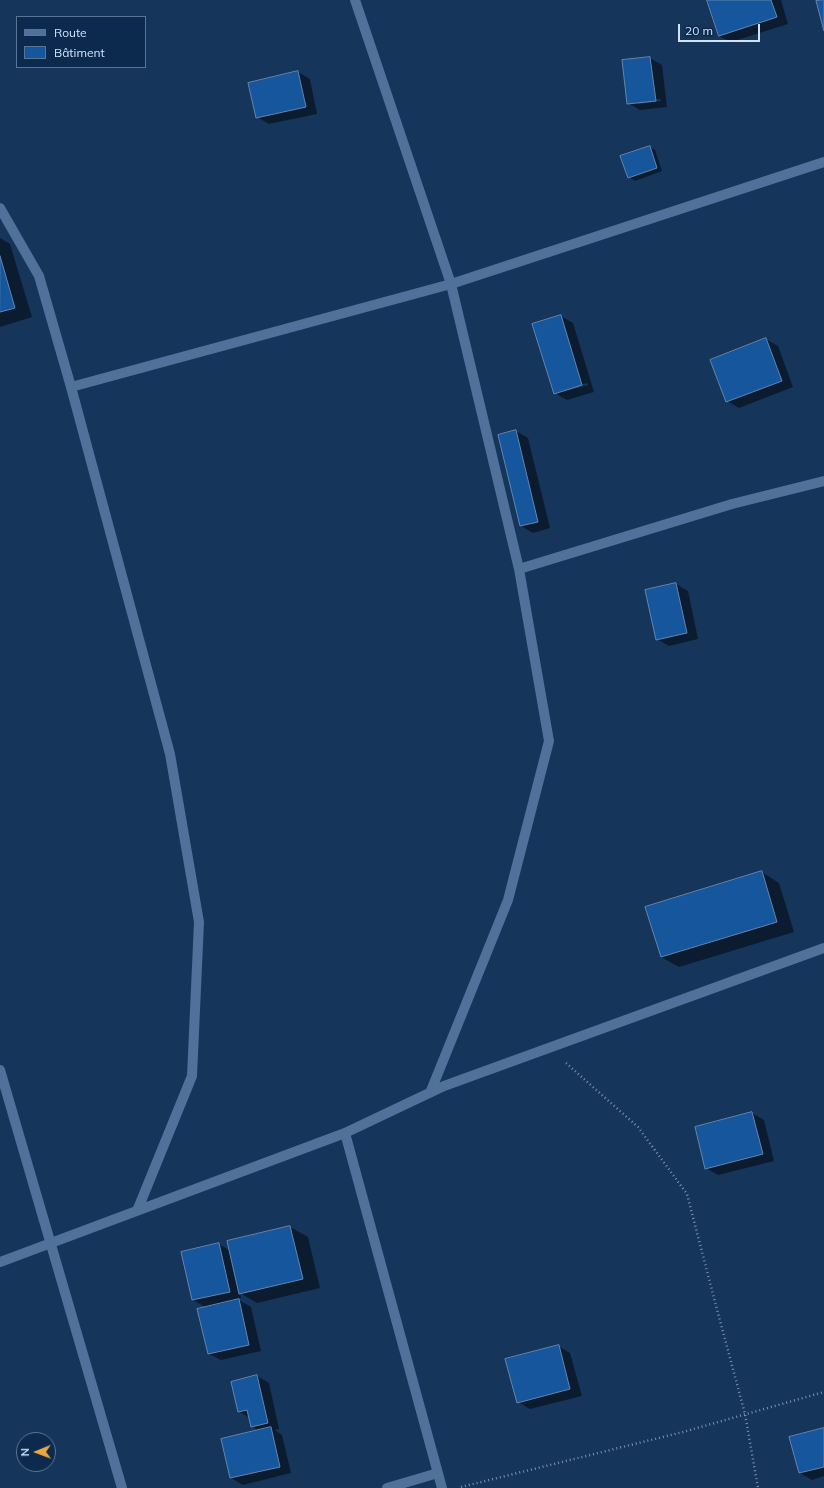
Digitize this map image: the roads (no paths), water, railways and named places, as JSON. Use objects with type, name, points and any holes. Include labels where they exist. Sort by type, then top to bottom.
[{"type":"street","points":[[355,0],[451,284],[519,569],[549,742],[508,900],[430,1093]]},
{"type":"street","points":[[71,387],[451,284],[824,162]]},
{"type":"street","points":[[0,208],[39,276],[71,387],[170,754],[199,922],[192,1076],[136,1211]]},
{"type":"street","points":[[519,569],[732,504],[824,481]]},
{"type":"street","points":[[0,1262],[346,1133],[430,1093],[824,948]]},
{"type":"street","points":[[0,1070],[122,1488]]},
{"type":"street","points":[[346,1133],[442,1488]]},
{"type":"street","points":[[387,1488],[438,1474]]}]
